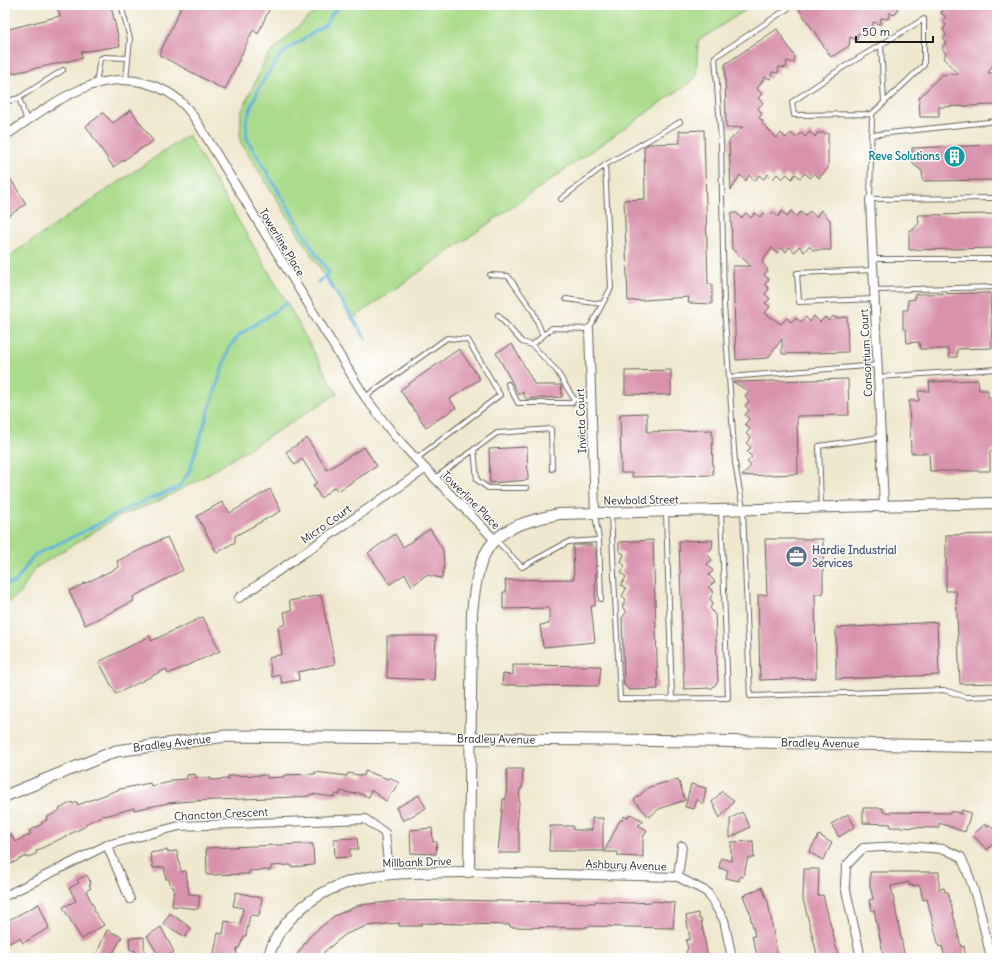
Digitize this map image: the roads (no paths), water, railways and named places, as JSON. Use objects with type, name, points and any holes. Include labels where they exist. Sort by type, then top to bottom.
[{"type":"main road","name":"Bradley Avenue","points":[[5,796],[116,751],[226,736],[997,747]]},
{"type":"street","name":"Towerline Place","points":[[5,136],[76,90],[96,83],[111,80],[136,80],[165,90],[180,100],[192,114],[366,397],[394,435],[425,469],[495,540]]},
{"type":"street","name":"Consortium Court","points":[[870,199],[884,506]]},
{"type":"street","name":"Invicta Court","points":[[589,329],[595,513]]},
{"type":"street","name":"Micro Court","points":[[239,598],[425,469]]},
{"type":"street","name":"Newbold Street","points":[[471,739],[472,613],[476,582],[485,553],[495,540],[512,527],[529,520],[558,514],[997,503]]},
{"type":"street","points":[[469,872],[471,739]]},
{"type":"street","name":"Chancton Crescent","points":[[5,896],[107,845],[179,826],[365,819],[385,833],[389,873]]},
{"type":"street","points":[[107,845],[130,899]]},
{"type":"street","points":[[678,877],[682,846]]},
{"type":"street","points":[[861,958],[845,886],[846,866],[863,848],[903,846],[944,850],[961,857],[971,878],[991,958]]},
{"type":"street","name":"Millbank Drive","points":[[267,958],[278,934],[294,915],[314,898],[349,880],[389,873],[469,872]]},
{"type":"street","name":"Ashbury Avenue","points":[[469,872],[678,877],[707,892],[724,920],[732,958]]},
{"type":"lane","points":[[122,5],[130,39],[126,80]]},
{"type":"lane","points":[[793,5],[715,57],[721,142],[724,305],[735,464],[744,509],[750,696],[944,690],[966,697],[997,696]]},
{"type":"lane","points":[[924,18],[924,65],[872,114],[794,115],[792,102],[881,44],[924,18]]},
{"type":"lane","points":[[881,44],[884,103]]},
{"type":"lane","points":[[96,83],[100,59],[104,57],[128,58]]},
{"type":"lane","points":[[5,102],[19,98],[64,70]]},
{"type":"lane","points":[[19,98],[27,122]]},
{"type":"lane","points":[[872,114],[870,199],[997,198]]},
{"type":"lane","points":[[871,135],[997,121]]},
{"type":"lane","points":[[562,199],[605,165],[680,122]]},
{"type":"lane","points":[[532,345],[552,328],[589,329],[611,288],[605,165]]},
{"type":"lane","points":[[873,260],[997,259]]},
{"type":"lane","points":[[874,270],[796,273],[799,302],[875,299]]},
{"type":"lane","points":[[490,274],[508,276],[533,311],[543,336]]},
{"type":"lane","points":[[874,290],[997,287]]},
{"type":"lane","points":[[566,299],[602,304]]},
{"type":"lane","points":[[498,315],[522,342],[532,345],[556,370],[574,399]]},
{"type":"lane","points":[[366,397],[448,338],[468,340],[500,395],[416,459]]},
{"type":"lane","points":[[729,376],[878,365]]},
{"type":"lane","points":[[878,377],[997,369]]},
{"type":"lane","points":[[508,384],[518,402],[572,403],[574,399]]},
{"type":"lane","points":[[574,399],[591,401]]},
{"type":"lane","points":[[435,478],[497,433],[551,429],[552,469]]},
{"type":"lane","points":[[822,507],[820,446],[881,437]]},
{"type":"lane","points":[[474,449],[477,480],[488,488],[527,488]]},
{"type":"lane","points":[[611,513],[620,700],[728,698],[721,510]]},
{"type":"lane","points":[[666,511],[672,699]]},
{"type":"lane","points":[[595,513],[599,540],[601,599]]},
{"type":"lane","points":[[495,540],[522,567],[568,542],[599,540]]},
{"type":"waterway","points":[[318,282],[329,273],[247,139],[246,122],[259,88],[281,54],[326,24],[332,13],[343,5]]},
{"type":"waterway","points":[[325,276],[366,339]]},
{"type":"waterway","points":[[5,584],[15,583],[34,555],[81,533],[128,508],[179,487],[189,472],[229,348],[238,336],[287,303]]},
{"type":"place","name":"Reve Solutions","points":[[955,156]]},
{"type":"place","name":"Hardie Industrial Services","points":[[797,556]]}]
